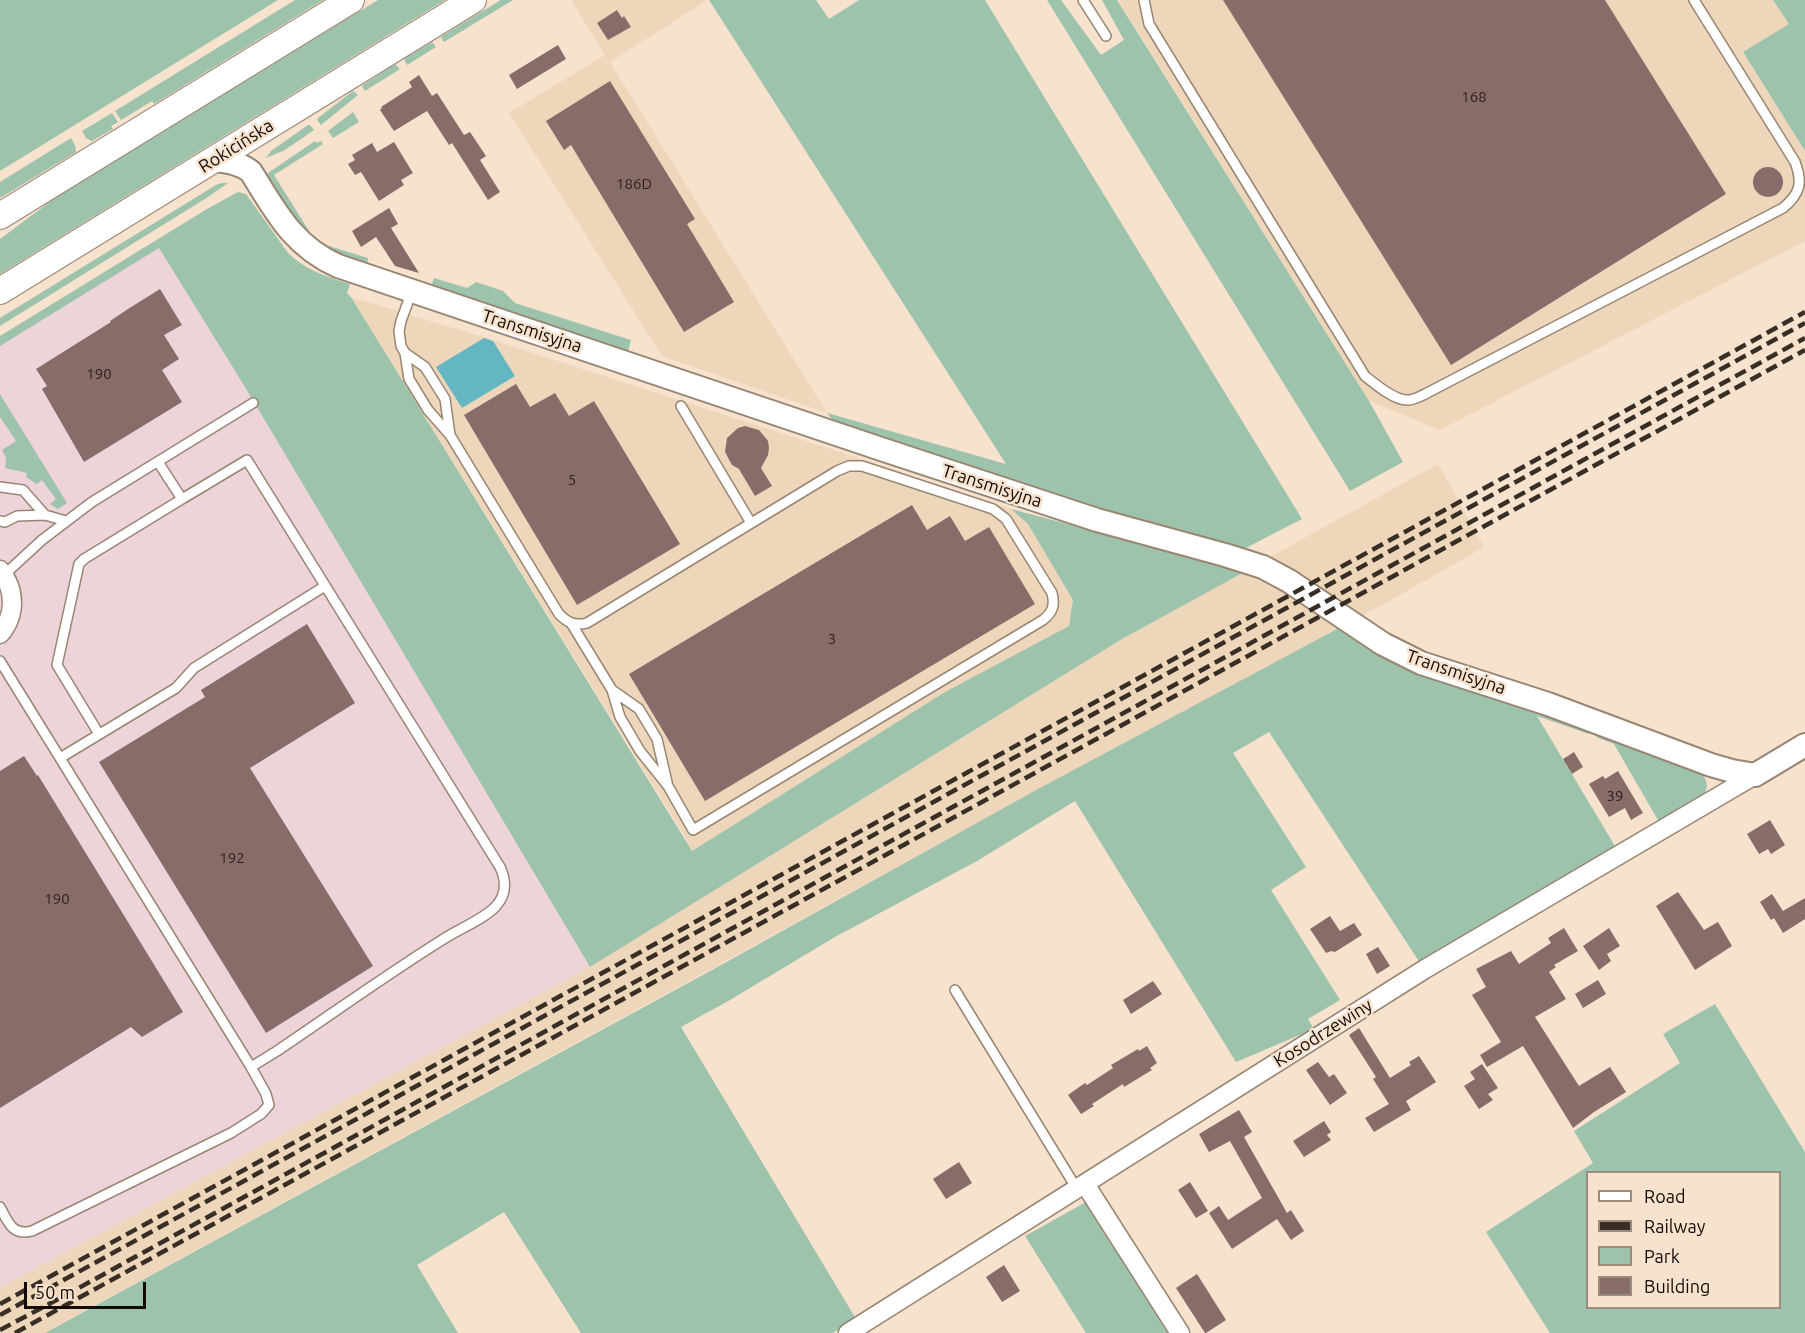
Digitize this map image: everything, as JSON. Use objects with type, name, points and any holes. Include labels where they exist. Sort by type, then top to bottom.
[{"type":"main road","points":[[0,216],[351,0]]},
{"type":"main road","name":"Rokicińska","points":[[0,291],[473,0]]},
{"type":"street","points":[[251,172],[253,150],[263,129]]},
{"type":"street","points":[[214,160],[239,165],[251,172]]},
{"type":"street","name":"Transmisyjna","points":[[251,172],[287,228],[315,254],[338,266],[1097,520],[1263,567],[1289,581],[1383,644],[1421,663],[1548,704],[1711,765],[1755,775]]},
{"type":"street","points":[[0,634],[12,610],[11,590],[2,573]]},
{"type":"street","name":"Kosodrzewiny","points":[[848,1333],[1425,969],[1805,745]]},
{"type":"street","points":[[1081,1186],[1180,1333]]},
{"type":"lane","points":[[1083,0],[1106,36]]},
{"type":"lane","points":[[1144,0],[1149,24],[1365,376],[1378,387],[1401,400],[1410,401],[1783,208],[1793,200],[1799,189],[1800,175],[1795,162],[1694,0]]},
{"type":"lane","points":[[412,291],[399,331],[410,379],[428,410],[450,435],[565,621],[580,624],[588,622],[837,471],[849,466],[862,466],[993,509],[1001,514],[1052,593],[1054,601],[1049,615],[1043,620],[693,830],[668,786],[640,751],[620,717],[612,690],[572,623]]},
{"type":"lane","points":[[405,353],[424,367],[445,399],[450,435]]},
{"type":"lane","points":[[2,573],[92,502],[253,403]]},
{"type":"lane","points":[[681,406],[751,523]]},
{"type":"lane","points":[[99,734],[57,665],[79,564],[247,460],[500,867],[505,888],[502,898],[495,907],[442,939],[251,1067]]},
{"type":"lane","points":[[158,462],[182,499]]},
{"type":"lane","points":[[0,487],[23,490],[45,515]]},
{"type":"lane","points":[[0,521],[4,522],[17,516],[45,515],[66,521]]},
{"type":"lane","points":[[60,758],[176,688],[194,668],[325,586]]},
{"type":"lane","points":[[0,661],[251,1067],[266,1094],[268,1105],[261,1114],[231,1133],[32,1232],[22,1233],[14,1229],[0,1207]]},
{"type":"lane","points":[[612,690],[639,709],[657,739],[668,786]]},
{"type":"lane","points":[[954,990],[1081,1186]]},
{"type":"shaded area","points":[[571,0],[707,0],[610,62],[827,413],[662,356],[509,113],[605,55]]},
{"type":"shaded area","points":[[1118,0],[1773,0],[1789,24],[1743,53],[1805,151],[1805,241],[1440,430],[1369,401]]},
{"type":"shaded area","points":[[159,248],[248,392],[590,967],[0,1288],[0,346]]},
{"type":"shaded area","points":[[351,297],[483,337],[1011,509],[1028,524],[1074,600],[1069,626],[945,692],[692,851]]},
{"type":"shaded area","points":[[1438,464],[1484,547],[1384,604],[1036,790],[44,1333],[0,1333],[0,1288],[590,967],[1122,639]]},
{"type":"green space","points":[[0,0],[278,0],[0,171]]},
{"type":"green space","points":[[295,0],[323,0],[154,104],[152,101],[121,120],[115,111]]},
{"type":"green space","points":[[378,0],[445,0],[0,274],[0,239],[55,198]]},
{"type":"green space","points":[[501,0],[513,0],[444,42],[441,38],[442,36]]},
{"type":"green space","points":[[709,0],[816,0],[829,19],[859,0],[985,0],[1302,519],[1240,551],[1021,488],[836,424],[827,413],[1006,464]]},
{"type":"green space","points":[[1047,0],[1061,0],[1101,55],[1124,40],[1102,0],[1117,0],[1369,401],[1403,462],[1350,491]]},
{"type":"green space","points":[[1773,0],[1805,0],[1805,151],[1743,52],[1789,24]]},
{"type":"green space","points":[[432,42],[436,47],[407,65],[404,59]]},
{"type":"green space","points":[[395,64],[400,69],[365,91],[363,85]]},
{"type":"green space","points":[[353,91],[358,95],[321,125],[318,118]]},
{"type":"green space","points":[[353,112],[359,122],[333,138],[328,131]]},
{"type":"green space","points":[[112,113],[118,122],[111,126],[113,129],[92,141],[86,138],[82,131]]},
{"type":"green space","points":[[308,125],[314,130],[285,150],[266,158],[271,151]]},
{"type":"green space","points":[[71,138],[76,152],[0,198],[0,182]]},
{"type":"green space","points":[[315,141],[317,143],[321,141],[323,144],[274,175],[316,242],[368,258],[367,266],[417,280],[419,285],[336,256],[307,236],[291,218],[265,175]]},
{"type":"green space","points":[[222,183],[228,183],[0,326],[0,318]]},
{"type":"green space","points":[[238,192],[246,194],[288,253],[295,259],[317,272],[350,284],[347,293],[692,851],[945,692],[1069,626],[1073,600],[1028,524],[1011,509],[1246,571],[1122,639],[590,967],[248,392],[159,248],[0,346],[0,336]]},
{"type":"green space","points":[[434,278],[467,288],[476,282],[503,291],[515,303],[631,340],[627,355],[431,287]]},
{"type":"green space","points":[[0,394],[67,503],[58,509],[50,504],[56,499],[42,480],[37,484],[26,477],[27,473],[5,468],[6,458],[2,450],[16,441],[0,417]]},
{"type":"green space","points":[[1339,628],[1397,661],[1587,728],[1589,734],[1537,716],[1615,846],[1420,963],[1269,732],[1233,753],[1306,867],[1271,890],[1340,1000],[1308,1019],[1314,1029],[1236,1062],[1075,801],[977,861],[835,937],[681,1027],[856,1319],[833,1333],[581,1333],[504,1212],[417,1265],[458,1333],[45,1333],[712,970],[1036,790]]},
{"type":"green space","points":[[1598,735],[1700,773],[1707,785],[1705,792],[1701,798],[1659,822],[1614,744],[1596,737]]},
{"type":"green space","points":[[1715,1004],[1805,1152],[1805,1333],[1550,1333],[1486,1232],[1593,1163],[1574,1131],[1680,1063],[1663,1034]]},
{"type":"green space","points":[[1086,1202],[1172,1333],[1086,1333],[1025,1236]]},
{"type":"water","points":[[484,338],[493,341],[515,376],[462,408],[436,367]]},
{"type":"building","points":[[1223,0],[1605,0],[1726,194],[1451,365]]},
{"type":"building","points":[[617,10],[631,27],[608,40],[597,23]]},
{"type":"building","points":[[558,45],[566,59],[517,89],[509,75]]},
{"type":"building","points":[[419,75],[432,96],[437,93],[464,135],[470,132],[486,156],[480,160],[500,192],[488,200],[452,143],[449,145],[427,111],[394,131],[380,110],[381,107],[412,87],[409,82]]},
{"type":"building","points":[[610,81],[695,219],[687,224],[734,302],[684,332],[571,145],[564,150],[546,121]]},
{"type":"building","points":[[394,142],[413,173],[401,180],[404,185],[379,201],[361,172],[355,175],[348,164],[355,160],[352,155],[372,143],[377,152]]},
{"type":"building","points":[[1768,167],[1778,172],[1783,182],[1778,192],[1768,197],[1758,192],[1753,182],[1758,172]]},
{"type":"building","points":[[389,208],[398,224],[391,228],[419,273],[395,266],[376,237],[361,247],[352,231]]},
{"type":"building","points":[[160,289],[182,325],[164,335],[179,359],[162,370],[182,402],[84,462],[42,389],[47,386],[36,369]]},
{"type":"building","points":[[516,384],[530,407],[555,393],[569,416],[594,401],[680,544],[577,605],[464,415]]},
{"type":"building","points":[[745,426],[759,430],[768,441],[769,448],[761,468],[772,486],[755,496],[739,469],[732,465],[725,452],[727,438],[738,428]]},
{"type":"building","points":[[912,505],[927,530],[950,516],[965,541],[989,527],[1035,604],[705,801],[629,674]]},
{"type":"building","points":[[307,624],[355,703],[250,768],[373,966],[266,1033],[99,762],[205,697],[201,690]]},
{"type":"building","points":[[1574,752],[1583,767],[1572,774],[1563,759]]},
{"type":"building","points":[[24,756],[38,775],[183,1012],[142,1037],[131,1027],[0,1108],[0,771]]},
{"type":"building","points":[[1618,771],[1643,813],[1631,820],[1625,808],[1609,817],[1589,784],[1603,776],[1605,779]]},
{"type":"building","points":[[1770,820],[1785,845],[1771,854],[1768,849],[1759,854],[1747,834]]},
{"type":"building","points":[[1678,892],[1704,930],[1718,922],[1732,946],[1695,970],[1656,906]]},
{"type":"building","points":[[1772,894],[1783,911],[1805,898],[1805,919],[1783,933],[1774,918],[1771,920],[1760,902]]},
{"type":"building","points":[[1330,916],[1340,931],[1354,923],[1362,935],[1335,952],[1326,953],[1310,929]]},
{"type":"building","points":[[1564,928],[1578,951],[1554,965],[1556,967],[1549,972],[1566,999],[1535,1017],[1579,1086],[1610,1067],[1626,1092],[1573,1128],[1523,1046],[1487,1067],[1480,1055],[1501,1042],[1472,995],[1486,987],[1476,969],[1511,951],[1519,964],[1551,943],[1548,938]]},
{"type":"building","points":[[1609,928],[1620,946],[1607,954],[1611,961],[1599,970],[1583,946]]},
{"type":"building","points":[[1378,947],[1390,966],[1377,974],[1366,954]]},
{"type":"building","points":[[1598,980],[1606,994],[1583,1008],[1575,994]]},
{"type":"building","points":[[1153,981],[1162,994],[1131,1014],[1123,1000]]},
{"type":"building","points":[[1359,1028],[1390,1078],[1411,1065],[1409,1062],[1419,1056],[1436,1082],[1406,1101],[1411,1110],[1374,1132],[1365,1118],[1389,1104],[1373,1079],[1376,1077],[1349,1035]]},
{"type":"building","points":[[1147,1046],[1157,1063],[1150,1068],[1152,1070],[1124,1087],[1123,1084],[1081,1114],[1068,1095],[1113,1068],[1111,1065]]},
{"type":"building","points":[[1318,1062],[1329,1077],[1334,1074],[1347,1093],[1330,1105],[1306,1070]]},
{"type":"building","points":[[1482,1064],[1498,1088],[1488,1094],[1493,1100],[1479,1109],[1464,1086],[1475,1079],[1470,1072]]},
{"type":"building","points":[[1239,1110],[1252,1132],[1244,1137],[1287,1213],[1291,1210],[1304,1231],[1291,1240],[1277,1219],[1232,1249],[1209,1213],[1219,1206],[1228,1220],[1262,1198],[1230,1141],[1209,1152],[1199,1134]]},
{"type":"building","points":[[1324,1121],[1331,1132],[1327,1135],[1331,1140],[1304,1157],[1293,1141]]},
{"type":"building","points":[[959,1162],[972,1183],[946,1199],[933,1179]]},
{"type":"building","points":[[1190,1182],[1208,1211],[1196,1218],[1178,1190]]},
{"type":"building","points":[[1004,1265],[1020,1291],[1002,1302],[986,1277]]},
{"type":"building","points":[[1197,1274],[1226,1320],[1206,1333],[1176,1288]]},
{"type":"railway","points":[[0,1304],[1805,312]]},
{"type":"railway","points":[[0,1315],[1805,323]]},
{"type":"railway","points":[[0,1330],[1805,338]]},
{"type":"railway","points":[[15,1333],[1805,350]]}]
